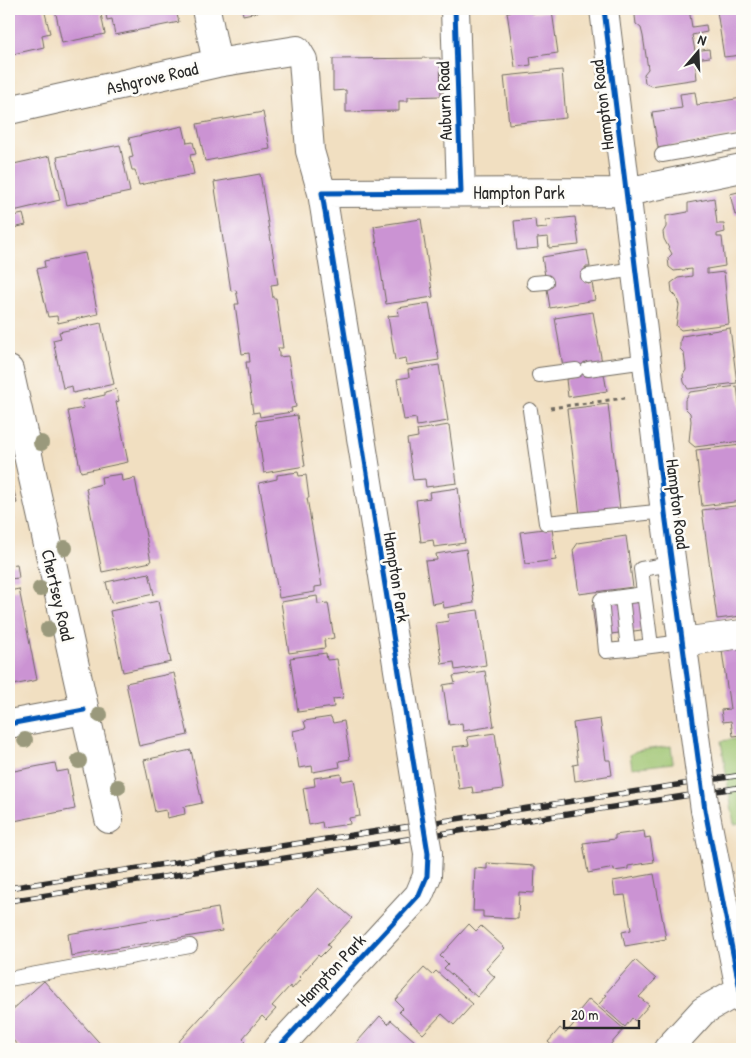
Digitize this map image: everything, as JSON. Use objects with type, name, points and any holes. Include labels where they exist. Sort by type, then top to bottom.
[{"type":"street","points":[[206,9],[217,63]]},
{"type":"street","name":"Auburn Road","points":[[455,9],[461,192]]},
{"type":"street","name":"Hampton Road","points":[[604,9],[646,361],[705,810],[738,956],[741,995]]},
{"type":"street","name":"Ashgrove Road","points":[[9,110],[217,63],[297,50]]},
{"type":"street","name":"Hampton Park","points":[[277,1049],[419,895],[427,876],[428,854],[322,193],[310,150],[303,60],[297,50]]},
{"type":"street","name":"Hampton Park","points":[[322,193],[626,192],[742,168]]},
{"type":"street","name":"Chertsey Road","points":[[9,370],[13,410],[109,819]]},
{"type":"street","points":[[682,642],[742,634]]},
{"type":"street","points":[[9,724],[84,710]]},
{"type":"street","points":[[668,1049],[703,1011],[741,995]]},
{"type":"lane","points":[[662,155],[740,141],[742,168]]},
{"type":"lane","points":[[588,276],[635,269]]},
{"type":"lane","points":[[539,375],[646,361]]},
{"type":"lane","points":[[530,410],[546,523],[666,511]]},
{"type":"lane","points":[[651,646],[641,568],[672,564]]},
{"type":"lane","points":[[644,594],[600,600],[606,651],[682,642]]},
{"type":"lane","points":[[622,597],[628,649]]},
{"type":"lane","points":[[9,979],[190,946]]},
{"type":"path","points":[[530,410],[651,395]]},
{"type":"green space","points":[[742,738],[742,823],[734,824],[721,741]]},
{"type":"green space","points":[[671,746],[673,763],[632,768],[630,755],[636,751]]},
{"type":"building","points":[[9,9],[44,9],[50,33],[42,35],[44,47],[9,55]]},
{"type":"building","points":[[55,9],[100,9],[105,34],[62,43]]},
{"type":"building","points":[[105,9],[184,10],[176,11],[179,22],[115,35],[112,19],[107,20]]},
{"type":"building","points":[[242,9],[267,9],[267,10],[243,15]]},
{"type":"building","points":[[531,9],[532,13],[552,11],[558,53],[530,57],[531,65],[515,67],[507,12]]},
{"type":"building","points":[[639,9],[689,9],[692,27],[706,25],[707,32],[692,35],[695,51],[709,49],[710,57],[695,59],[697,79],[651,86],[645,83],[644,74],[648,69],[643,36],[641,28],[636,24],[635,16]]},
{"type":"building","points":[[742,9],[742,55],[724,57],[717,11]]},
{"type":"building","points":[[440,58],[441,96],[408,97],[408,101],[399,101],[399,111],[346,112],[346,90],[333,91],[333,59]]},
{"type":"building","points":[[562,70],[566,118],[509,124],[504,76]]},
{"type":"building","points":[[695,92],[697,105],[742,98],[742,135],[658,148],[652,112],[682,108],[680,94]]},
{"type":"building","points":[[263,112],[270,149],[205,161],[197,124]]},
{"type":"building","points":[[183,126],[187,143],[193,142],[196,154],[190,155],[194,174],[139,185],[129,158],[133,157],[129,138]]},
{"type":"building","points":[[120,145],[130,192],[67,205],[57,157]]},
{"type":"building","points":[[50,156],[60,200],[9,212],[9,165]]},
{"type":"building","points":[[260,174],[278,284],[271,285],[273,298],[276,298],[283,348],[278,348],[279,357],[288,356],[296,407],[291,408],[292,412],[260,417],[259,412],[253,413],[246,362],[250,362],[249,353],[242,354],[235,304],[239,304],[236,290],[231,291],[214,182]]},
{"type":"building","points":[[742,191],[742,213],[735,215],[730,194]]},
{"type":"building","points":[[714,198],[717,224],[724,224],[725,232],[717,234],[717,237],[722,237],[725,266],[707,269],[707,274],[724,272],[729,324],[681,330],[676,326],[679,305],[676,296],[672,292],[671,283],[678,278],[692,276],[692,269],[674,271],[669,267],[668,258],[672,254],[664,239],[663,232],[666,227],[666,216],[688,212],[688,203]]},
{"type":"building","points":[[23,214],[26,225],[9,229],[9,217]]},
{"type":"building","points":[[575,217],[579,245],[549,248],[548,237],[537,238],[538,248],[517,250],[514,221],[535,219],[536,229],[547,228],[546,220]]},
{"type":"building","points":[[421,219],[433,297],[386,304],[374,226]]},
{"type":"building","points":[[587,250],[590,267],[585,267],[588,284],[592,283],[595,300],[550,308],[542,257]]},
{"type":"building","points":[[85,253],[98,314],[58,323],[57,316],[48,317],[37,269],[45,267],[44,261]]},
{"type":"building","points":[[429,303],[439,360],[407,365],[406,358],[395,360],[388,316],[399,315],[398,308]]},
{"type":"building","points":[[593,312],[607,391],[568,397],[566,379],[577,377],[575,365],[563,367],[555,318]]},
{"type":"building","points":[[101,323],[114,384],[73,393],[72,386],[63,388],[53,340],[61,338],[59,332]]},
{"type":"building","points":[[730,328],[737,383],[688,389],[683,375],[686,370],[684,353],[680,349],[682,336]]},
{"type":"building","points":[[439,365],[448,421],[417,426],[416,418],[404,420],[397,379],[409,377],[408,370]]},
{"type":"building","points":[[737,386],[742,441],[695,447],[689,442],[691,421],[690,413],[685,408],[685,400],[690,392]]},
{"type":"building","points":[[116,389],[119,401],[116,402],[128,462],[81,472],[68,411],[84,408],[82,400],[105,395],[105,392]]},
{"type":"building","points":[[608,404],[620,510],[580,515],[567,409]]},
{"type":"building","points":[[297,415],[305,466],[264,473],[256,421]]},
{"type":"building","points":[[449,425],[457,483],[426,487],[425,479],[413,480],[407,439],[418,437],[417,430]]},
{"type":"building","points":[[742,445],[742,501],[702,506],[696,450]]},
{"type":"building","points":[[298,472],[299,476],[306,475],[309,498],[307,498],[322,586],[315,587],[315,592],[279,598],[259,483],[277,479],[277,475]]},
{"type":"building","points":[[121,474],[122,481],[135,478],[151,562],[102,572],[86,488],[102,484],[101,477]]},
{"type":"building","points":[[13,487],[17,503],[12,504],[15,521],[9,522],[9,488]]},
{"type":"building","points":[[458,488],[465,543],[434,547],[433,540],[421,542],[416,500],[430,498],[429,492]]},
{"type":"building","points":[[742,505],[742,616],[717,619],[702,510]]},
{"type":"building","points":[[552,528],[556,560],[525,564],[520,532]]},
{"type":"building","points":[[626,536],[633,587],[579,594],[573,550],[578,543]]},
{"type":"building","points":[[466,549],[474,603],[444,608],[443,602],[432,604],[425,561],[437,560],[436,554]]},
{"type":"building","points":[[17,564],[19,578],[9,579],[9,565]]},
{"type":"building","points":[[149,573],[154,594],[111,603],[106,582]]},
{"type":"building","points":[[19,589],[37,680],[9,686],[9,591]]},
{"type":"building","points":[[317,596],[318,604],[328,603],[334,638],[324,640],[325,648],[289,653],[281,602]]},
{"type":"building","points":[[645,598],[649,629],[596,636],[592,605]]},
{"type":"building","points":[[158,601],[171,662],[123,672],[110,611]]},
{"type":"building","points":[[478,610],[486,665],[455,670],[454,662],[442,664],[436,623],[449,621],[448,614]]},
{"type":"building","points":[[742,648],[742,735],[733,736],[731,721],[723,722],[721,710],[730,709],[722,651]]},
{"type":"building","points":[[326,653],[327,660],[337,659],[343,698],[333,699],[334,707],[298,712],[290,658]]},
{"type":"building","points":[[485,671],[494,726],[463,731],[462,723],[449,725],[443,685],[455,683],[453,676]]},
{"type":"building","points":[[174,673],[188,735],[139,746],[126,683]]},
{"type":"building","points":[[331,717],[333,723],[344,721],[350,759],[339,761],[340,767],[313,772],[312,766],[299,768],[293,731],[306,728],[304,721]]},
{"type":"building","points":[[600,719],[606,760],[610,760],[612,775],[575,781],[573,765],[578,764],[573,723]]},
{"type":"building","points":[[495,733],[503,789],[473,793],[472,787],[459,789],[453,747],[469,745],[467,737]]},
{"type":"building","points":[[191,750],[202,803],[184,807],[185,814],[167,818],[166,810],[155,812],[144,760]]},
{"type":"building","points":[[55,763],[57,772],[68,770],[75,809],[9,822],[9,772]]},
{"type":"building","points":[[341,774],[342,781],[354,779],[360,816],[349,818],[350,824],[323,828],[322,822],[309,825],[303,788],[315,786],[314,778]]},
{"type":"building","points":[[644,831],[645,838],[650,837],[654,862],[628,866],[628,869],[614,871],[614,868],[588,873],[583,843],[615,839],[615,835]]},
{"type":"building","points":[[487,863],[535,866],[534,893],[519,892],[518,919],[483,917],[483,911],[473,911],[475,868],[487,869]]},
{"type":"building","points":[[654,874],[666,939],[625,946],[622,932],[631,930],[625,895],[615,896],[613,881]]},
{"type":"building","points":[[318,888],[352,918],[327,945],[330,947],[320,957],[318,955],[299,977],[301,979],[292,989],[290,986],[272,1006],[276,1009],[266,1020],[262,1016],[243,1038],[246,1041],[238,1049],[235,1047],[233,1049],[172,1049]]},
{"type":"building","points":[[218,908],[222,931],[71,956],[68,934]]},
{"type":"building","points":[[469,924],[476,931],[481,926],[505,948],[486,969],[495,977],[477,997],[444,968],[448,964],[440,956]]},
{"type":"building","points":[[635,960],[656,979],[639,997],[649,1005],[635,1021],[632,1018],[625,1027],[599,1004],[607,995],[605,994]]},
{"type":"building","points":[[424,968],[432,975],[436,971],[473,1004],[454,1025],[442,1014],[423,1034],[399,1012],[403,1008],[395,1000]]},
{"type":"building","points":[[44,981],[105,1049],[21,1049],[9,1036],[9,1013]]},
{"type":"building","points":[[589,999],[624,1029],[610,1045],[614,1049],[556,1049],[548,1042],[560,1028],[566,1033],[578,1019],[575,1016]]},
{"type":"building","points":[[380,1016],[388,1024],[391,1020],[416,1042],[409,1049],[351,1049]]},
{"type":"railway","points":[[9,888],[742,775]]},
{"type":"railway","points":[[9,901],[742,787]]},
{"type":"cycle path","points":[[277,1049],[419,895],[427,876],[428,853],[322,193],[461,192],[455,9]]},
{"type":"cycle path","points":[[604,9],[666,521],[705,810],[742,1000]]},
{"type":"cycle path","points":[[9,724],[84,710]]}]
